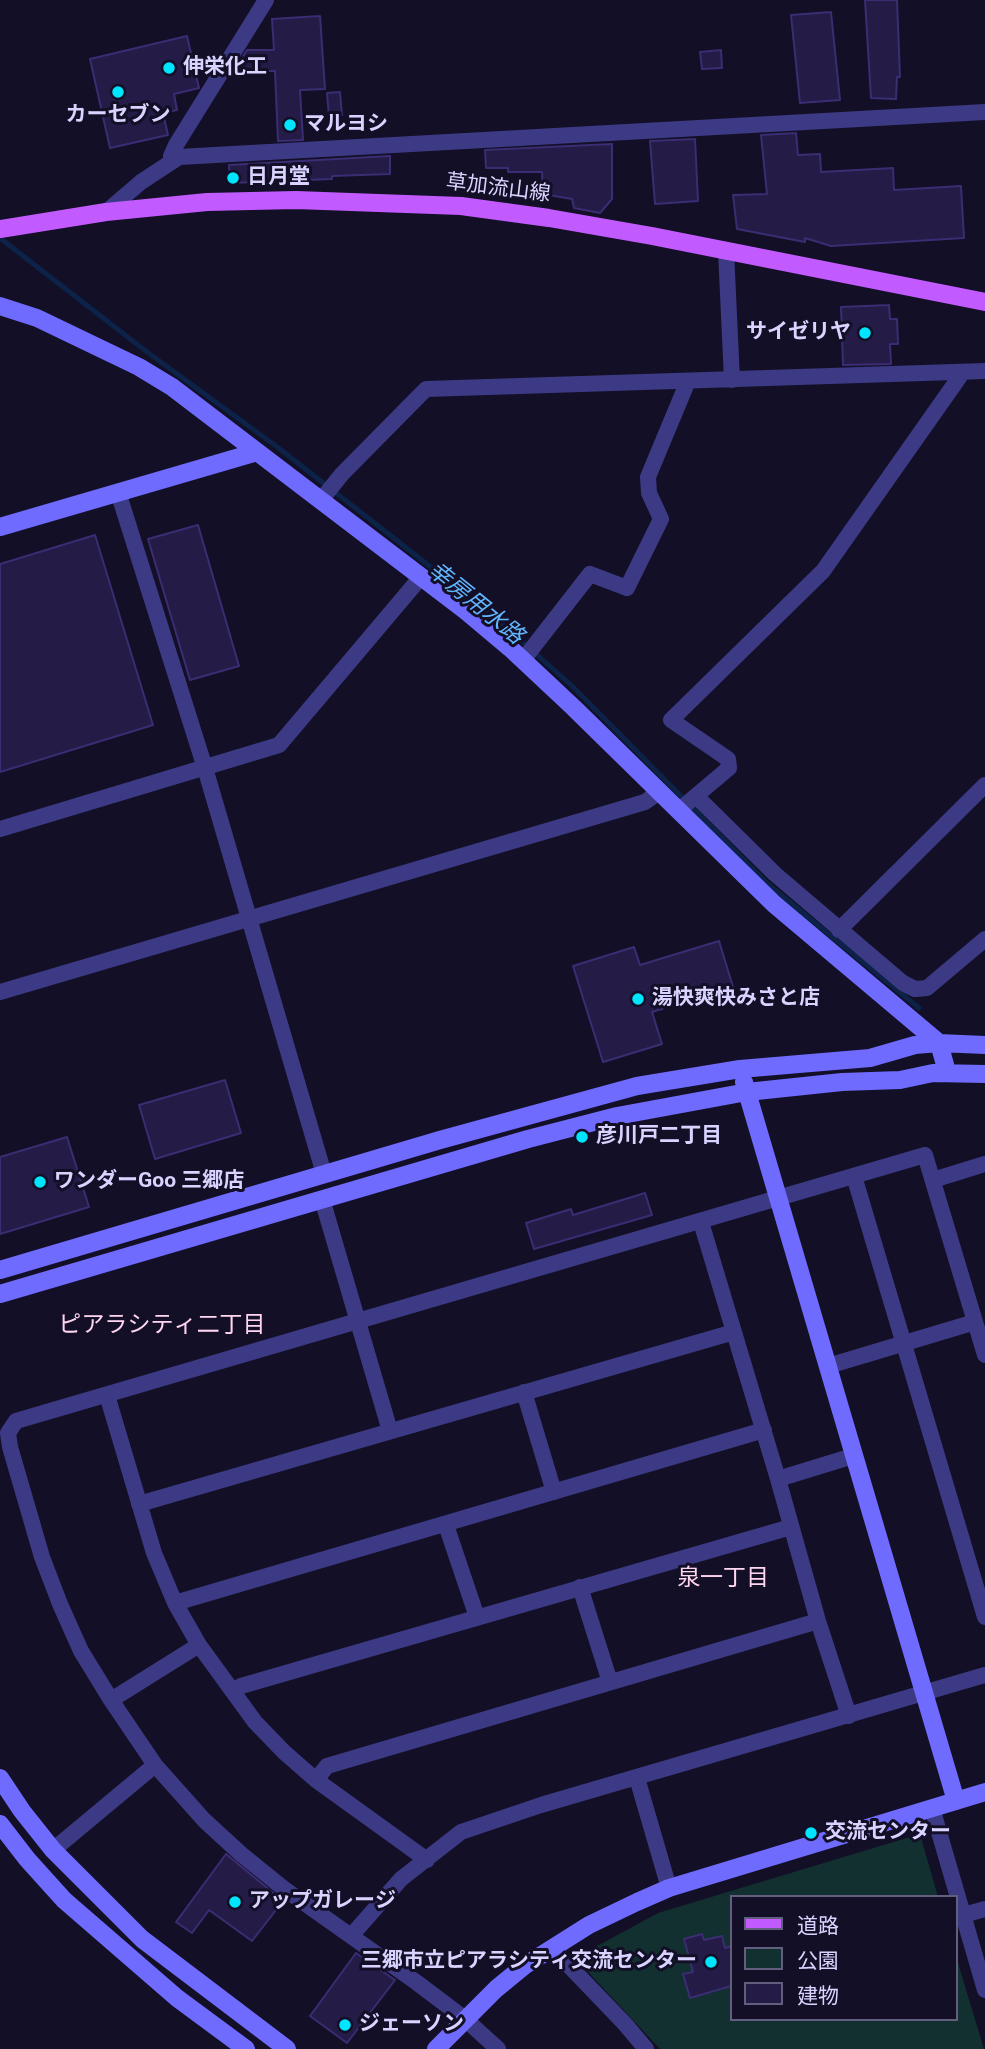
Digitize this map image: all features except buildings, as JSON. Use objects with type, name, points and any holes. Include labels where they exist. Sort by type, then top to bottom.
[{"type":"main road","name":"草加流山線","points":[[0,229],[106,212],[207,202],[296,200],[461,206],[549,218],[985,302]]},
{"type":"street","points":[[172,161],[171,156],[176,145],[266,0]]},
{"type":"street","points":[[106,212],[141,182],[179,157],[985,112]]},
{"type":"street","points":[[726,251],[732,380]]},
{"type":"street","points":[[0,306],[37,318],[139,367],[172,387],[421,577],[523,659],[774,904],[939,1043],[947,1072]]},
{"type":"street","points":[[678,811],[729,768],[728,759],[671,720],[823,571],[963,372]]},
{"type":"street","points":[[321,500],[426,389],[985,372]]},
{"type":"street","points":[[523,659],[590,574],[627,588],[661,519],[649,493],[648,477],[688,381]]},
{"type":"street","points":[[0,527],[257,452]]},
{"type":"street","points":[[118,492],[205,768],[324,1174]]},
{"type":"street","points":[[0,829],[279,746],[421,577]]},
{"type":"street","points":[[839,930],[985,785]]},
{"type":"street","points":[[0,992],[645,802],[659,792]]},
{"type":"street","points":[[696,796],[775,874],[902,984],[915,989],[927,988],[985,939]]},
{"type":"street","points":[[0,1270],[324,1174],[638,1086],[740,1069],[870,1058],[915,1045],[985,1045]]},
{"type":"street","points":[[740,1069],[956,1801]]},
{"type":"street","points":[[0,1294],[528,1139],[617,1116],[747,1092],[842,1082],[900,1080],[947,1072],[985,1074]]},
{"type":"street","points":[[498,2049],[465,2019],[241,1854],[204,1820],[155,1765],[81,1651],[42,1556],[10,1447],[8,1433],[16,1421],[925,1155],[984,1350]]},
{"type":"street","points":[[933,1180],[985,1164]]},
{"type":"street","points":[[854,1176],[985,1617]]},
{"type":"street","points":[[322,1199],[390,1431]]},
{"type":"street","points":[[701,1222],[818,1621],[849,1716]]},
{"type":"street","points":[[828,1366],[975,1322]]},
{"type":"street","points":[[139,1504],[734,1332]]},
{"type":"street","points":[[524,1392],[554,1492]]},
{"type":"street","points":[[107,1395],[154,1552],[175,1603],[199,1646],[255,1722],[316,1780],[427,1860]]},
{"type":"street","points":[[175,1603],[764,1430]]},
{"type":"street","points":[[778,1479],[853,1456]]},
{"type":"street","points":[[446,1525],[477,1617]]},
{"type":"street","points":[[233,1692],[241,1686],[791,1527]]},
{"type":"street","points":[[580,1587],[610,1682]]},
{"type":"street","points":[[316,1780],[327,1766],[818,1621]]},
{"type":"street","points":[[111,1700],[199,1646]]},
{"type":"street","points":[[351,1936],[401,1879],[461,1832],[541,1805],[985,1675]]},
{"type":"street","points":[[53,1850],[155,1765]]},
{"type":"street","points":[[0,1778],[53,1850],[142,1939],[288,2049]]},
{"type":"street","points":[[637,1778],[669,1888]]},
{"type":"street","points":[[436,2049],[496,1989],[552,1948],[590,1925],[669,1888],[985,1793]]},
{"type":"street","points":[[932,1808],[985,1990]]},
{"type":"street","points":[[0,1824],[26,1859],[64,1900],[167,1990],[246,2049]]},
{"type":"street","points":[[964,1915],[985,1909]]},
{"type":"street","points":[[552,1948],[646,2049]]},
{"type":"green space","points":[[920,1834],[937,1895],[730,1895],[730,2021],[957,2021],[957,1960],[984,2049],[660,2049],[575,1958],[658,1913]]},
{"type":"waterway","name":"幸房用水路","points":[[0,238],[147,352],[276,446],[496,618],[572,686],[769,885],[919,1008]]},
{"type":"place","name":"伸栄化工","points":[[169,68]]},
{"type":"place","name":"カーセブン","points":[[118,92]]},
{"type":"place","name":"マルヨシ","points":[[290,125]]},
{"type":"place","name":"日月堂","points":[[233,178]]},
{"type":"place","name":"サイゼリヤ","points":[[865,333]]},
{"type":"place","name":"湯快爽快みさと店","points":[[638,999]]},
{"type":"place","name":"彦川戸二丁目","points":[[582,1137]]},
{"type":"place","name":"ワンダーGoo 三郷店","points":[[40,1182]]},
{"type":"place","name":"交流センター","points":[[811,1833]]},
{"type":"place","name":"アップガレージ","points":[[235,1902]]},
{"type":"place","name":"三郷市立ピアラシティ交流センター","points":[[711,1962]]},
{"type":"place","name":"ジェーソン","points":[[345,2025]]},
{"type":"district","name":"ピアラシティ二丁目","points":[[162,1326]]},
{"type":"district","name":"泉一丁目","points":[[723,1579]]}]
